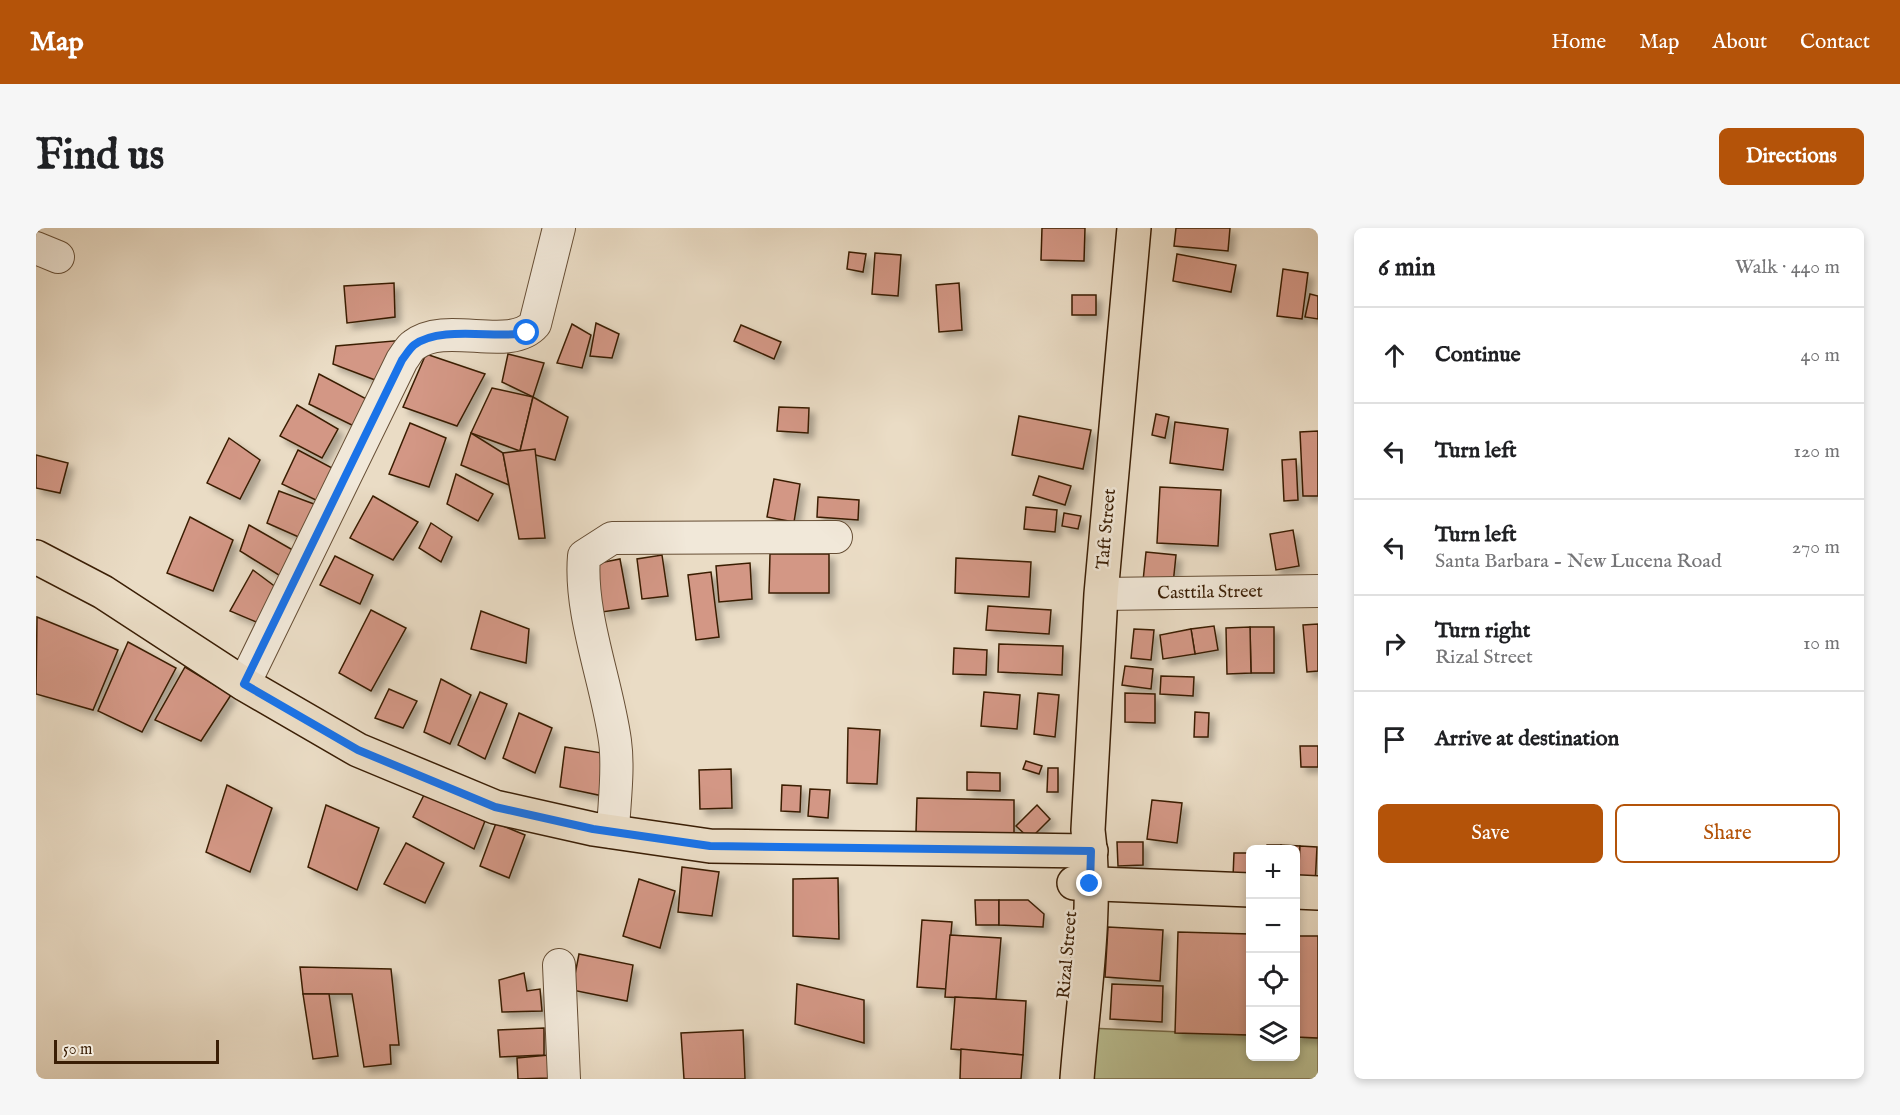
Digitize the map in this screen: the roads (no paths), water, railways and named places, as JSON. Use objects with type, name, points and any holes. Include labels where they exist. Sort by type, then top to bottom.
[{"type":"main road","name":"Taft Street","points":[[1084,860],[1101,594],[1134,228]]},
{"type":"main road","points":[[36,557],[103,592],[244,684],[358,750],[495,807],[613,832],[710,846],[1084,860],[1246,889]]},
{"type":"main road","name":"Rizal Street","points":[[1058,1079],[1084,860]]},
{"type":"main road","name":"Rizal Street","points":[[1077,1079],[1084,860]]},
{"type":"main road","points":[[1300,892],[1318,893]]},
{"type":"street","points":[[244,684],[402,360],[414,345],[436,335],[527,333],[535,324],[559,228]]},
{"type":"street","points":[[613,832],[615,742],[585,596],[582,577],[584,556],[612,538],[836,537]]},
{"type":"street","name":"Casttila Street","points":[[1101,594],[1318,591]]},
{"type":"street","points":[[559,965],[564,1079]]}]
